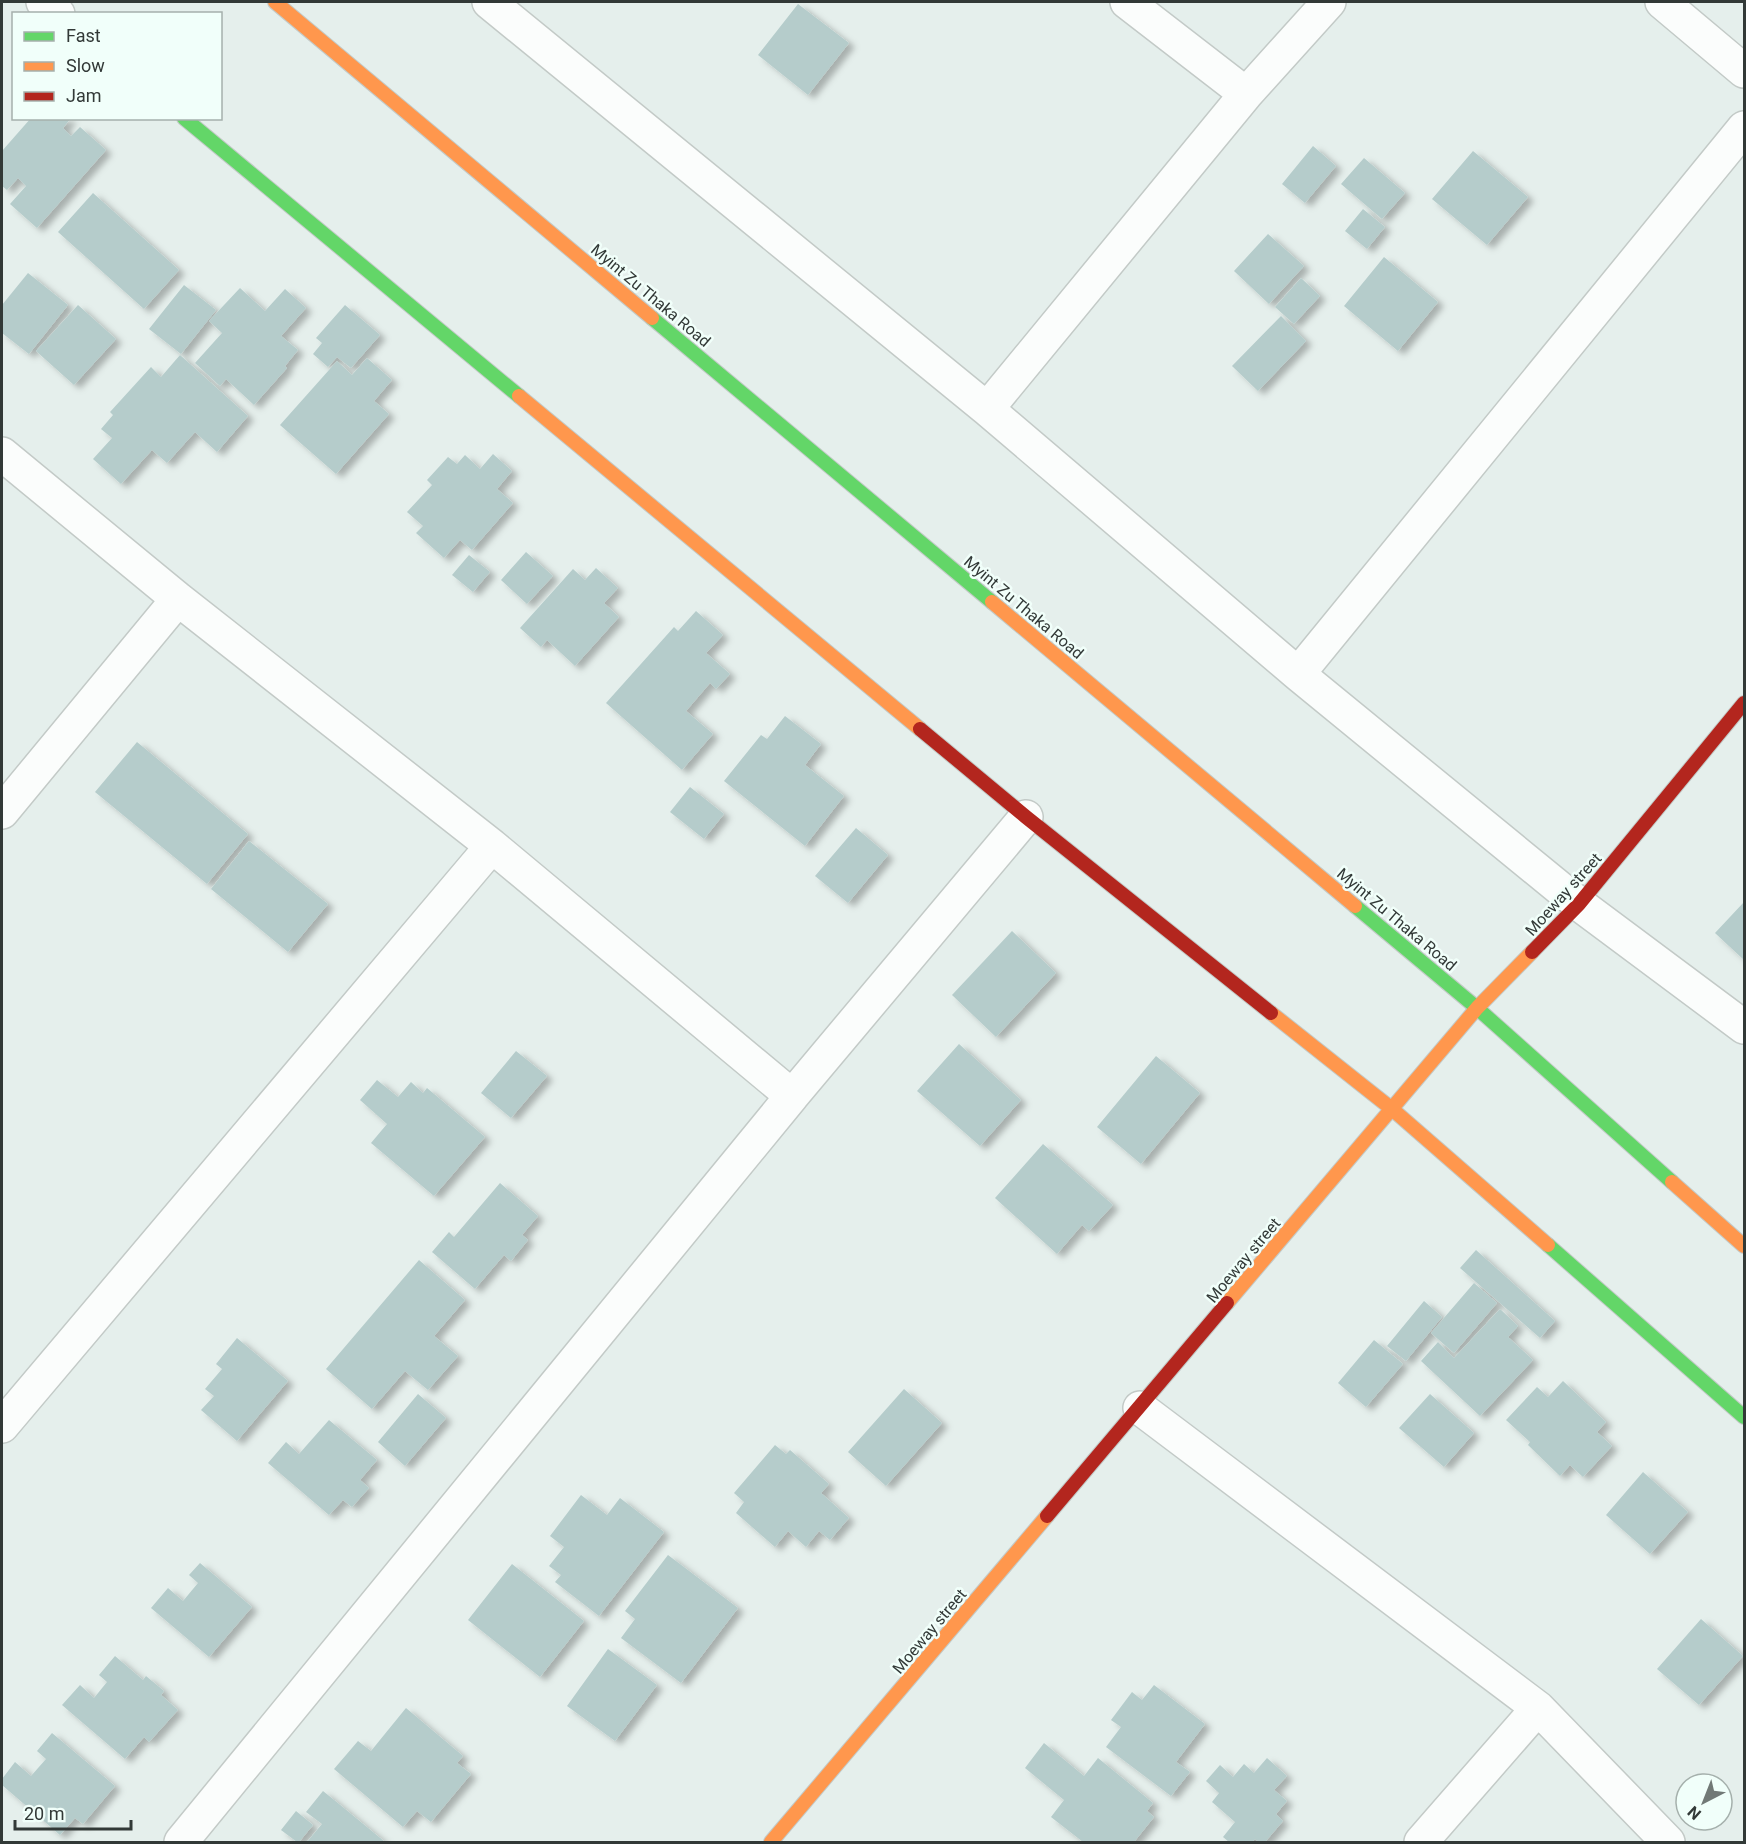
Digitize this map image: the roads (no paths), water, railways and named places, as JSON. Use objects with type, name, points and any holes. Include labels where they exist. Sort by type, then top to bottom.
[{"type":"street","points":[[43,2],[56,12]]},
{"type":"street","name":"Myint Zu Thaka Road","points":[[275,2],[1477,1008],[1744,1246]]},
{"type":"street","points":[[489,2],[987,409],[1298,674],[1579,904],[1744,1027]]},
{"type":"street","points":[[1127,2],[1246,94]]},
{"type":"street","points":[[987,409],[1246,94],[1329,2]]},
{"type":"street","points":[[1662,2],[1744,71]]},
{"type":"street","points":[[186,120],[1026,817],[1392,1109],[1744,1417]]},
{"type":"street","points":[[1298,674],[1744,128]]},
{"type":"street","points":[[2,454],[178,599],[492,846],[792,1096]]},
{"type":"street","points":[[2,812],[178,599]]},
{"type":"street","name":"Moeway street","points":[[771,1842],[1477,1008],[1579,904],[1744,703]]},
{"type":"street","points":[[181,1842],[792,1096],[1026,817]]},
{"type":"street","points":[[2,1426],[492,846]]},
{"type":"street","points":[[1140,1408],[1538,1708],[1668,1842]]},
{"type":"street","points":[[1421,1842],[1538,1708]]}]
